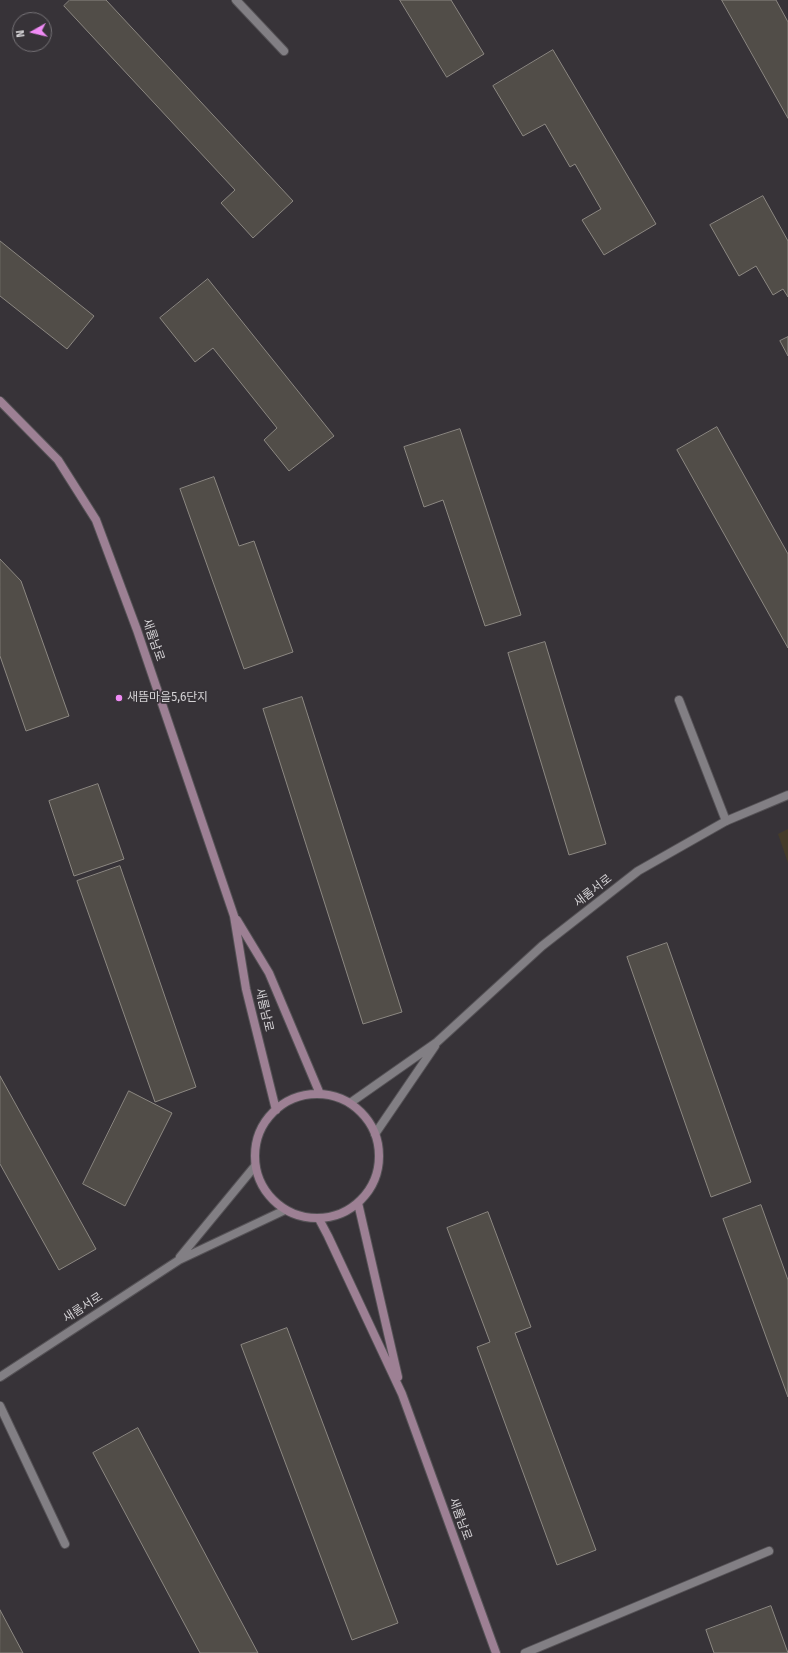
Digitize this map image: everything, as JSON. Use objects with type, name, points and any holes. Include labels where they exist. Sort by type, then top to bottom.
[{"type":"street","points":[[236,0],[284,51]]},
{"type":"street","name":"새롬남로","points":[[0,401],[58,460],[96,520],[137,630],[234,916],[246,989],[276,1110]]},
{"type":"street","points":[[679,700],[726,821]]},
{"type":"street","name":"새롬서로","points":[[437,1042],[542,946],[638,871],[726,821],[788,795]]},
{"type":"street","name":"새롬남로","points":[[234,916],[270,973],[320,1094]]},
{"type":"street","points":[[350,1103],[437,1042]]},
{"type":"street","points":[[376,1134],[437,1042]]},
{"type":"street","points":[[320,1094],[336,1096],[350,1103],[365,1116],[376,1134],[380,1152],[378,1171],[371,1189],[358,1203],[340,1214],[319,1219],[301,1217],[285,1210],[271,1198],[261,1183],[255,1166],[256,1145],[263,1126],[276,1110],[289,1100],[304,1095],[320,1094]]},
{"type":"street","points":[[179,1260],[255,1166]]},
{"type":"street","name":"새롬남로","points":[[358,1203],[402,1394]]},
{"type":"street","points":[[179,1260],[285,1210]]},
{"type":"street","name":"새롬남로","points":[[319,1219],[402,1394],[496,1653]]},
{"type":"street","name":"새롬서로","points":[[0,1377],[179,1260]]},
{"type":"street","points":[[0,1406],[66,1544]]},
{"type":"street","points":[[525,1653],[769,1551]]},
{"type":"shaded area","points":[[788,829],[788,863],[778,834]]},
{"type":"building","points":[[70,0],[106,0],[293,201],[253,238],[221,203],[235,190],[64,6]]},
{"type":"building","points":[[400,0],[451,0],[484,54],[447,77]]},
{"type":"building","points":[[722,0],[776,0],[788,22],[788,118]]},
{"type":"building","points":[[553,50],[656,224],[604,255],[582,220],[601,209],[575,164],[570,167],[545,124],[523,136],[493,86]]},
{"type":"building","points":[[763,196],[788,241],[788,297],[783,289],[773,295],[756,266],[739,276],[710,225]]},
{"type":"building","points":[[0,241],[94,316],[67,349],[0,296]]},
{"type":"building","points":[[208,279],[334,436],[289,471],[264,440],[277,428],[213,348],[195,362],[160,318]]},
{"type":"building","points":[[788,337],[788,356],[780,341]]},
{"type":"building","points":[[717,427],[788,554],[788,648],[677,450]]},
{"type":"building","points":[[460,429],[521,615],[485,626],[443,500],[424,507],[404,447]]},
{"type":"building","points":[[214,477],[239,546],[254,541],[293,652],[244,669],[180,489]]},
{"type":"building","points":[[0,559],[21,581],[69,716],[26,731],[0,656]]},
{"type":"building","points":[[545,642],[606,844],[569,855],[508,653]]},
{"type":"building","points":[[302,697],[402,1012],[363,1024],[263,709]]},
{"type":"building","points":[[98,784],[124,859],[74,876],[49,801]]},
{"type":"building","points":[[120,866],[196,1087],[155,1102],[77,881]]},
{"type":"building","points":[[667,943],[751,1182],[711,1197],[627,957]]},
{"type":"building","points":[[0,1076],[96,1249],[59,1270],[0,1164]]},
{"type":"building","points":[[129,1091],[172,1113],[125,1206],[83,1184]]},
{"type":"building","points":[[761,1205],[788,1280],[788,1397],[723,1219]]},
{"type":"building","points":[[488,1212],[531,1327],[515,1333],[596,1550],[557,1565],[477,1347],[490,1342],[447,1228]]},
{"type":"building","points":[[287,1328],[398,1623],[352,1640],[241,1345]]},
{"type":"building","points":[[138,1428],[258,1653],[200,1653],[93,1453]]},
{"type":"building","points":[[771,1606],[788,1653],[714,1653],[706,1630]]},
{"type":"building","points":[[0,1610],[23,1653],[0,1653]]},
{"type":"place","name":"새뜸마을5,6단지","points":[[119,698]]}]
